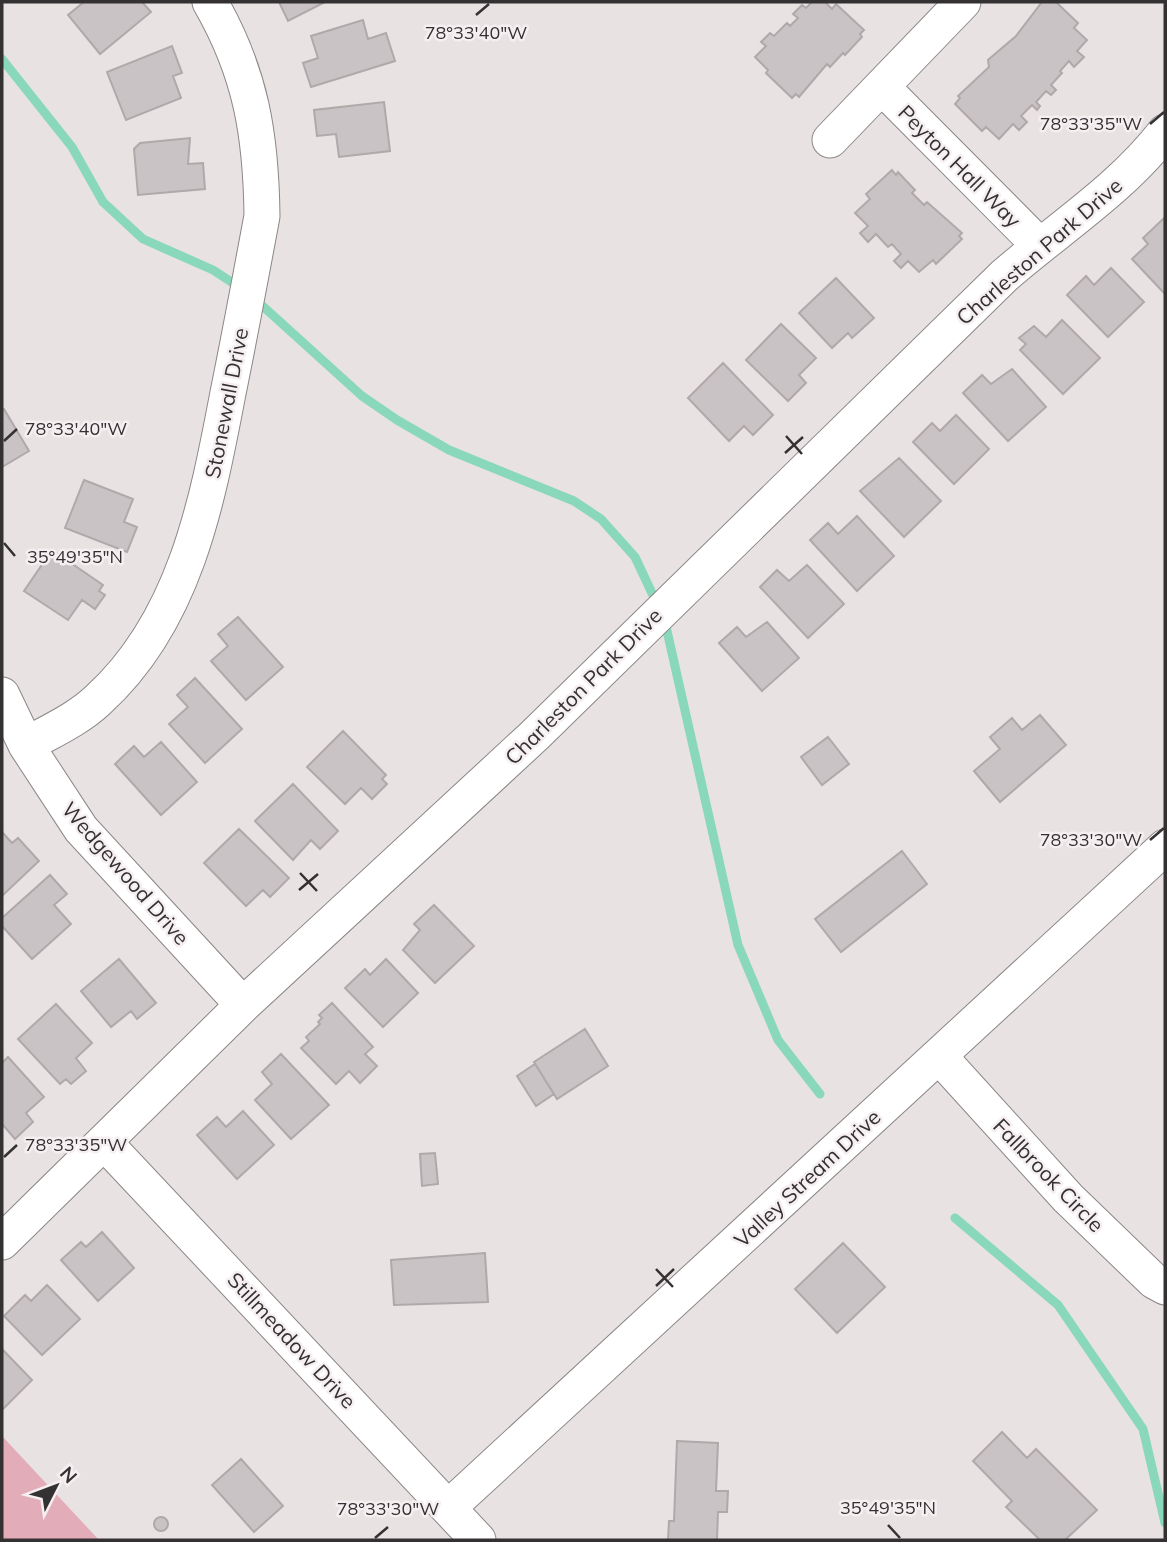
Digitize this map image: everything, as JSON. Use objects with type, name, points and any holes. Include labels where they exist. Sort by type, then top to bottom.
[{"type":"street","name":"Stonewall Drive","points":[[26,744],[97,701],[124,674],[154,633],[180,582],[201,522],[262,216],[261,164],[255,113],[243,69],[209,2]]},
{"type":"street","points":[[830,140],[963,2]]},
{"type":"street","name":"Peyton Hall Way","points":[[882,87],[1039,245]]},
{"type":"street","name":"Charleston Park Drive","points":[[6,1230],[104,1142],[243,1005],[534,736],[667,603],[1039,245],[1097,202],[1142,161],[1165,132]]},
{"type":"street","name":"Wedgewood Drive","points":[[2,695],[26,744],[81,829],[243,1005]]},
{"type":"street","name":"Valley Stream Drive","points":[[448,1508],[1165,847]]},
{"type":"street","name":"Fallbrook Circle","points":[[939,1056],[1068,1198],[1154,1281],[1165,1287]]},
{"type":"street","name":"Stillmeadow Drive","points":[[104,1142],[478,1540]]},
{"type":"shaded area","points":[[2,1436],[99,1540],[2,1540]]},
{"type":"building","points":[[84,2],[142,2],[151,12],[100,54],[68,15]]},
{"type":"building","points":[[279,2],[325,2],[288,21]]},
{"type":"building","points":[[812,2],[825,2],[832,9],[836,4],[864,30],[860,34],[862,37],[845,55],[843,53],[830,67],[827,64],[799,97],[796,94],[792,98],[766,73],[768,70],[755,57],[766,46],[761,42],[770,33],[774,36],[787,23],[790,26],[798,18],[793,14],[802,5],[806,8]]},
{"type":"building","points":[[1042,2],[1056,2],[1078,23],[1074,28],[1087,40],[1077,51],[1084,57],[1074,67],[1069,61],[1051,85],[1056,90],[1051,95],[1046,91],[1036,102],[1040,106],[1037,110],[1032,105],[1021,116],[1027,122],[1019,130],[1013,124],[999,139],[986,127],[982,131],[955,104],[960,98],[958,96],[989,67],[988,60],[1016,36]]},
{"type":"building","points":[[363,20],[368,39],[386,33],[395,61],[311,87],[303,63],[318,58],[311,36]]},
{"type":"building","points":[[172,46],[182,73],[173,76],[181,98],[126,120],[107,72]]},
{"type":"building","points":[[384,102],[390,151],[339,157],[336,134],[317,136],[314,110]]},
{"type":"building","points":[[190,138],[188,164],[203,163],[205,189],[138,195],[134,149],[140,143]]},
{"type":"building","points":[[892,170],[896,175],[898,172],[915,190],[912,193],[924,205],[927,202],[962,233],[959,236],[962,239],[936,264],[933,260],[919,272],[908,261],[901,268],[894,261],[901,254],[892,244],[888,247],[876,234],[868,242],[860,233],[868,226],[855,213],[870,199],[866,194]]},
{"type":"building","points":[[1164,218],[1164,293],[1132,259],[1148,244],[1143,238]]},
{"type":"building","points":[[1111,268],[1144,302],[1108,337],[1067,295],[1086,276],[1094,285]]},
{"type":"building","points":[[836,278],[874,318],[852,338],[848,333],[832,348],[799,313]]},
{"type":"building","points":[[1062,320],[1100,358],[1063,394],[1020,350],[1026,344],[1019,338],[1034,326],[1046,337]]},
{"type":"building","points":[[781,324],[816,358],[799,375],[806,383],[788,401],[746,360]]},
{"type":"building","points":[[723,363],[773,415],[753,435],[744,426],[729,441],[688,398]]},
{"type":"building","points":[[1012,369],[1046,407],[1008,441],[963,393],[982,375],[991,384]]},
{"type":"building","points":[[4,409],[29,451],[2,467],[2,410]]},
{"type":"building","points":[[956,415],[989,449],[954,484],[913,442],[932,423],[940,431]]},
{"type":"building","points":[[899,458],[941,501],[904,537],[860,491]]},
{"type":"building","points":[[84,480],[133,499],[124,522],[137,527],[127,552],[65,528]]},
{"type":"building","points":[[857,516],[894,556],[857,591],[810,540],[828,523],[838,534]]},
{"type":"building","points":[[52,550],[103,585],[99,591],[105,595],[95,609],[82,600],[68,620],[24,591]]},
{"type":"building","points":[[807,565],[844,604],[808,638],[760,587],[777,570],[789,581]]},
{"type":"building","points":[[238,617],[283,667],[246,700],[211,661],[228,646],[218,634]]},
{"type":"building","points":[[767,622],[799,658],[762,691],[719,643],[737,627],[746,637]]},
{"type":"building","points":[[195,678],[242,729],[205,763],[169,724],[188,707],[177,695]]},
{"type":"building","points":[[1040,715],[1066,745],[1000,802],[974,771],[1000,749],[990,737],[1012,718],[1022,730]]},
{"type":"building","points":[[343,731],[386,775],[382,779],[387,784],[372,799],[361,788],[345,804],[307,767]]},
{"type":"building","points":[[828,737],[849,764],[822,785],[801,757]]},
{"type":"building","points":[[161,742],[197,782],[161,815],[115,764],[134,746],[144,757]]},
{"type":"building","points":[[293,784],[338,831],[320,849],[311,840],[293,860],[255,821]]},
{"type":"building","points":[[239,829],[289,878],[270,897],[263,890],[246,906],[204,863]]},
{"type":"building","points":[[2,832],[12,843],[18,838],[39,861],[2,896]]},
{"type":"building","points":[[902,851],[927,884],[841,952],[815,919]]},
{"type":"building","points":[[50,875],[67,894],[54,905],[71,924],[32,959],[2,926],[2,918]]},
{"type":"building","points":[[434,905],[474,946],[435,983],[403,950],[420,930],[414,924]]},
{"type":"building","points":[[119,959],[156,1003],[137,1019],[131,1011],[111,1027],[81,991]]},
{"type":"building","points":[[386,959],[418,993],[383,1027],[345,988],[365,969],[370,975]]},
{"type":"building","points":[[332,1003],[373,1047],[365,1054],[377,1066],[360,1083],[349,1071],[336,1084],[301,1048],[309,1041],[306,1037],[320,1024],[318,1022],[322,1018],[319,1015]]},
{"type":"building","points":[[56,1004],[92,1043],[76,1058],[86,1071],[71,1084],[66,1079],[60,1084],[18,1039]]},
{"type":"building","points":[[585,1029],[608,1066],[557,1099],[534,1062]]},
{"type":"building","points":[[281,1054],[329,1105],[291,1139],[255,1100],[272,1084],[262,1072]]},
{"type":"building","points":[[8,1057],[44,1097],[26,1113],[33,1122],[15,1139],[2,1124],[2,1063]]},
{"type":"building","points":[[535,1064],[554,1094],[536,1106],[517,1076]]},
{"type":"building","points":[[243,1111],[274,1145],[237,1179],[197,1135],[217,1117],[226,1127]]},
{"type":"building","points":[[435,1153],[438,1184],[422,1186],[420,1154]]},
{"type":"building","points":[[102,1232],[134,1268],[98,1301],[61,1260],[81,1242],[86,1247]]},
{"type":"building","points":[[843,1243],[885,1287],[837,1333],[795,1289]]},
{"type":"building","points":[[485,1253],[488,1302],[394,1305],[391,1260]]},
{"type":"building","points":[[47,1285],[80,1319],[42,1355],[4,1316],[25,1295],[31,1301]]},
{"type":"building","points":[[2,1349],[32,1380],[2,1410]]},
{"type":"building","points":[[1002,1432],[1027,1458],[1036,1449],[1097,1510],[1065,1540],[1040,1540],[1006,1507],[1012,1501],[973,1461]]},
{"type":"building","points":[[677,1441],[718,1443],[716,1491],[728,1491],[727,1512],[718,1512],[717,1540],[668,1540],[669,1521],[674,1521]]},
{"type":"building","points":[[241,1459],[283,1506],[254,1532],[212,1485]]},
{"type":"building","points":[[161,1517],[166,1519],[166,1529],[161,1531],[156,1529],[154,1524],[156,1519]]},
{"type":"waterway","points":[[2,59],[72,147],[103,202],[143,239],[213,270],[239,287]]},
{"type":"waterway","points":[[256,300],[362,396],[397,420],[449,450],[574,501],[601,519],[635,557],[658,606]]},
{"type":"waterway","points":[[665,622],[738,945],[778,1040],[820,1094]]},
{"type":"waterway","points":[[955,1218],[1058,1305],[1143,1429],[1165,1523]]}]
